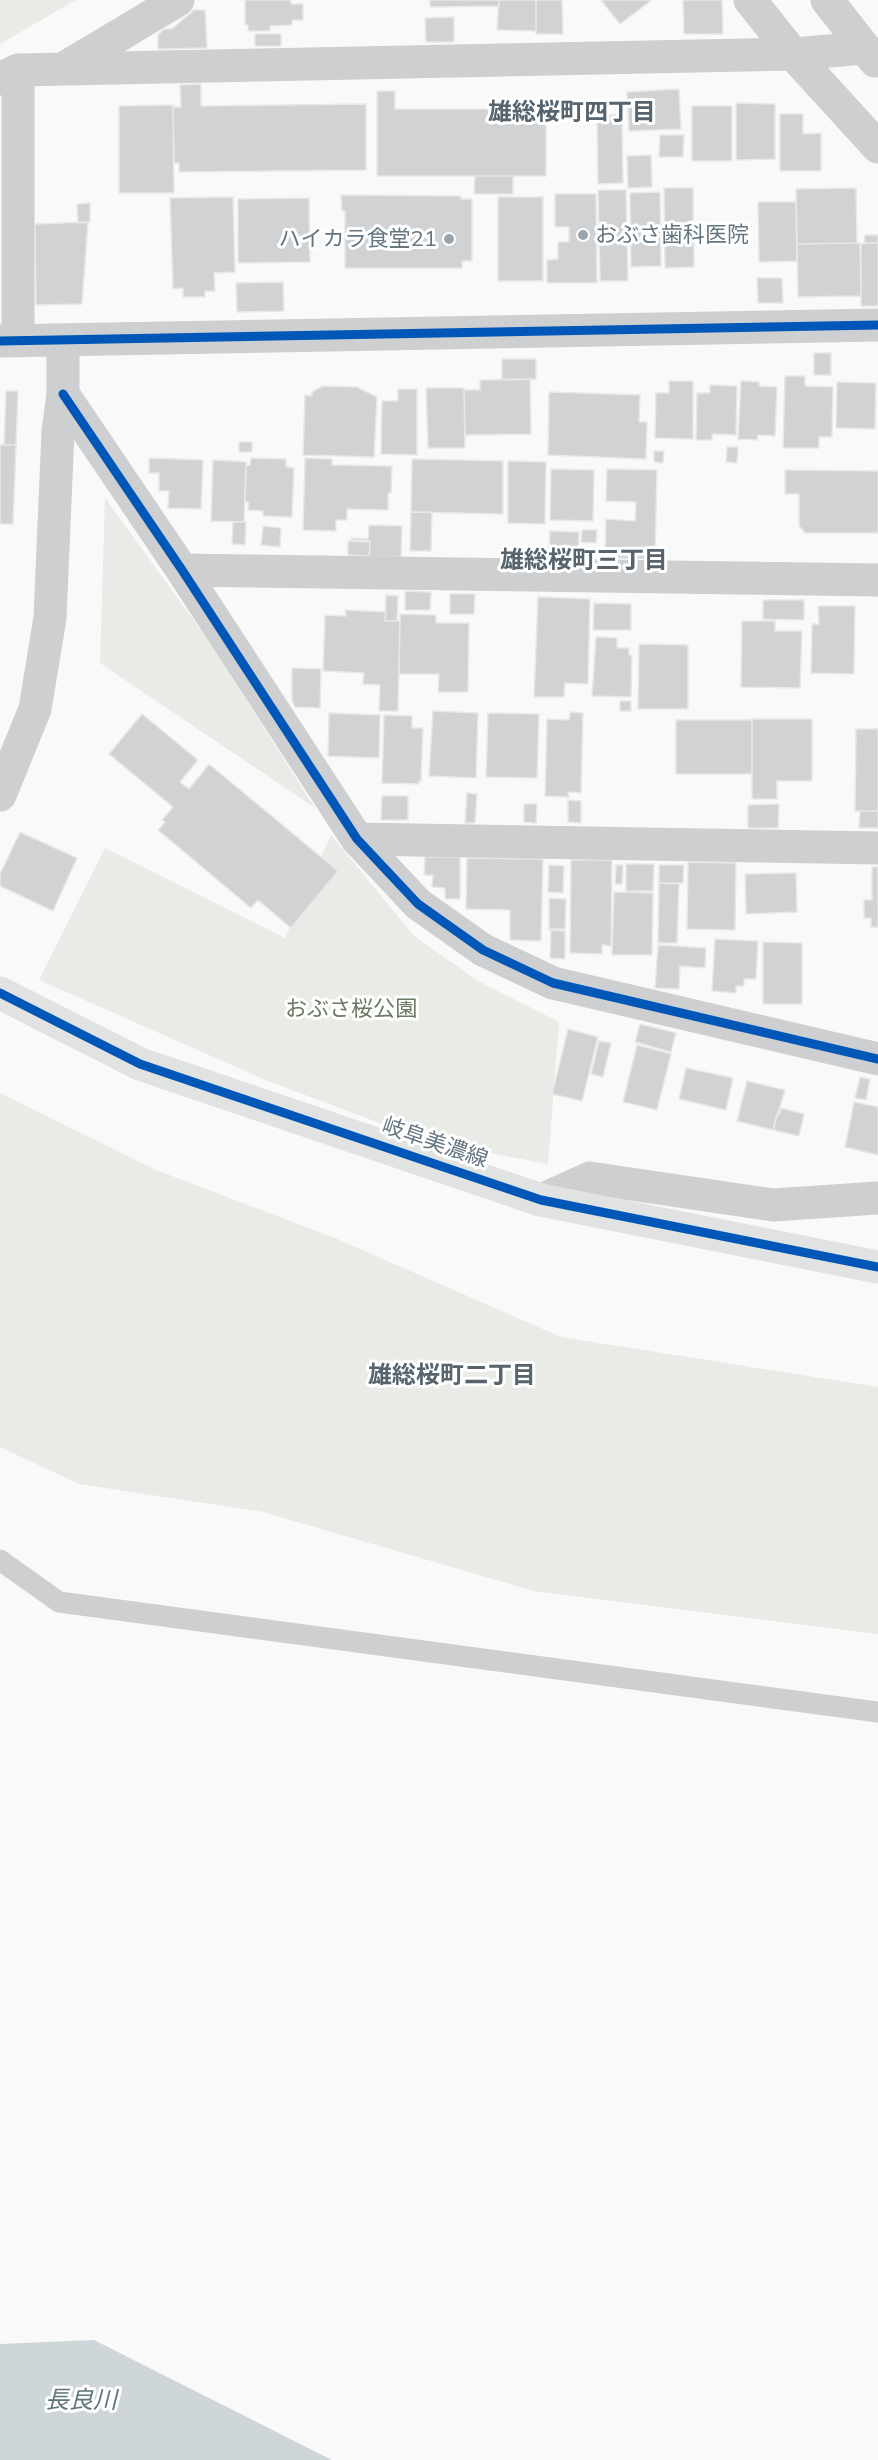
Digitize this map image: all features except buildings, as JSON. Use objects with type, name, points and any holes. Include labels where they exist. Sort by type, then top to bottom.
[{"type":"main road","name":"岐阜美濃線","points":[[0,993],[140,1064],[541,1200],[878,1267]]},
{"type":"street","points":[[65,68],[178,0]]},
{"type":"street","points":[[750,0],[793,54],[878,147]]},
{"type":"street","points":[[827,0],[872,56]]},
{"type":"street","points":[[872,56],[793,54],[65,68],[9,74],[9,341],[878,325]]},
{"type":"street","points":[[0,795],[35,709],[50,618],[57,431],[63,394],[63,340]]},
{"type":"street","points":[[63,394],[182,570],[357,839],[418,904],[483,950],[553,983],[878,1059]]},
{"type":"street","points":[[182,570],[878,580]]},
{"type":"street","points":[[357,839],[878,848]]},
{"type":"street","points":[[541,1200],[590,1178],[773,1205],[878,1198]]},
{"type":"lane","points":[[0,1560],[59,1602],[878,1712]]},
{"type":"green space","points":[[0,0],[76,0],[0,44]]},
{"type":"green space","points":[[105,498],[208,640],[315,808],[100,663]]},
{"type":"green space","name":"おぶさ桜公園","points":[[331,835],[414,936],[478,981],[559,1022],[548,1164],[430,1142],[268,1081],[39,980],[105,848],[285,938]]},
{"type":"green space","points":[[0,1093],[156,1170],[335,1238],[561,1337],[878,1387],[878,1634],[534,1591],[263,1512],[79,1484],[0,1447]]},
{"type":"water","name":"長良川","points":[[94,2340],[332,2460],[0,2460],[0,2344]]},
{"type":"cycle path","points":[[0,341],[878,325]]},
{"type":"cycle path","points":[[63,394],[182,570],[357,839],[418,904],[483,950],[553,983],[878,1059]]},
{"type":"cycle path","points":[[0,993],[140,1064],[541,1200],[878,1267]]},
{"type":"place","name":"おぶさ歯科医院","points":[[583,235]]},
{"type":"place","name":"ハイカラ食堂21","points":[[449,239]]},
{"type":"district","name":"雄総桜町四丁目","points":[[572,113]]},
{"type":"district","name":"雄総桜町三丁目","points":[[584,561]]},
{"type":"district","name":"雄総桜町二丁目","points":[[452,1376]]}]
